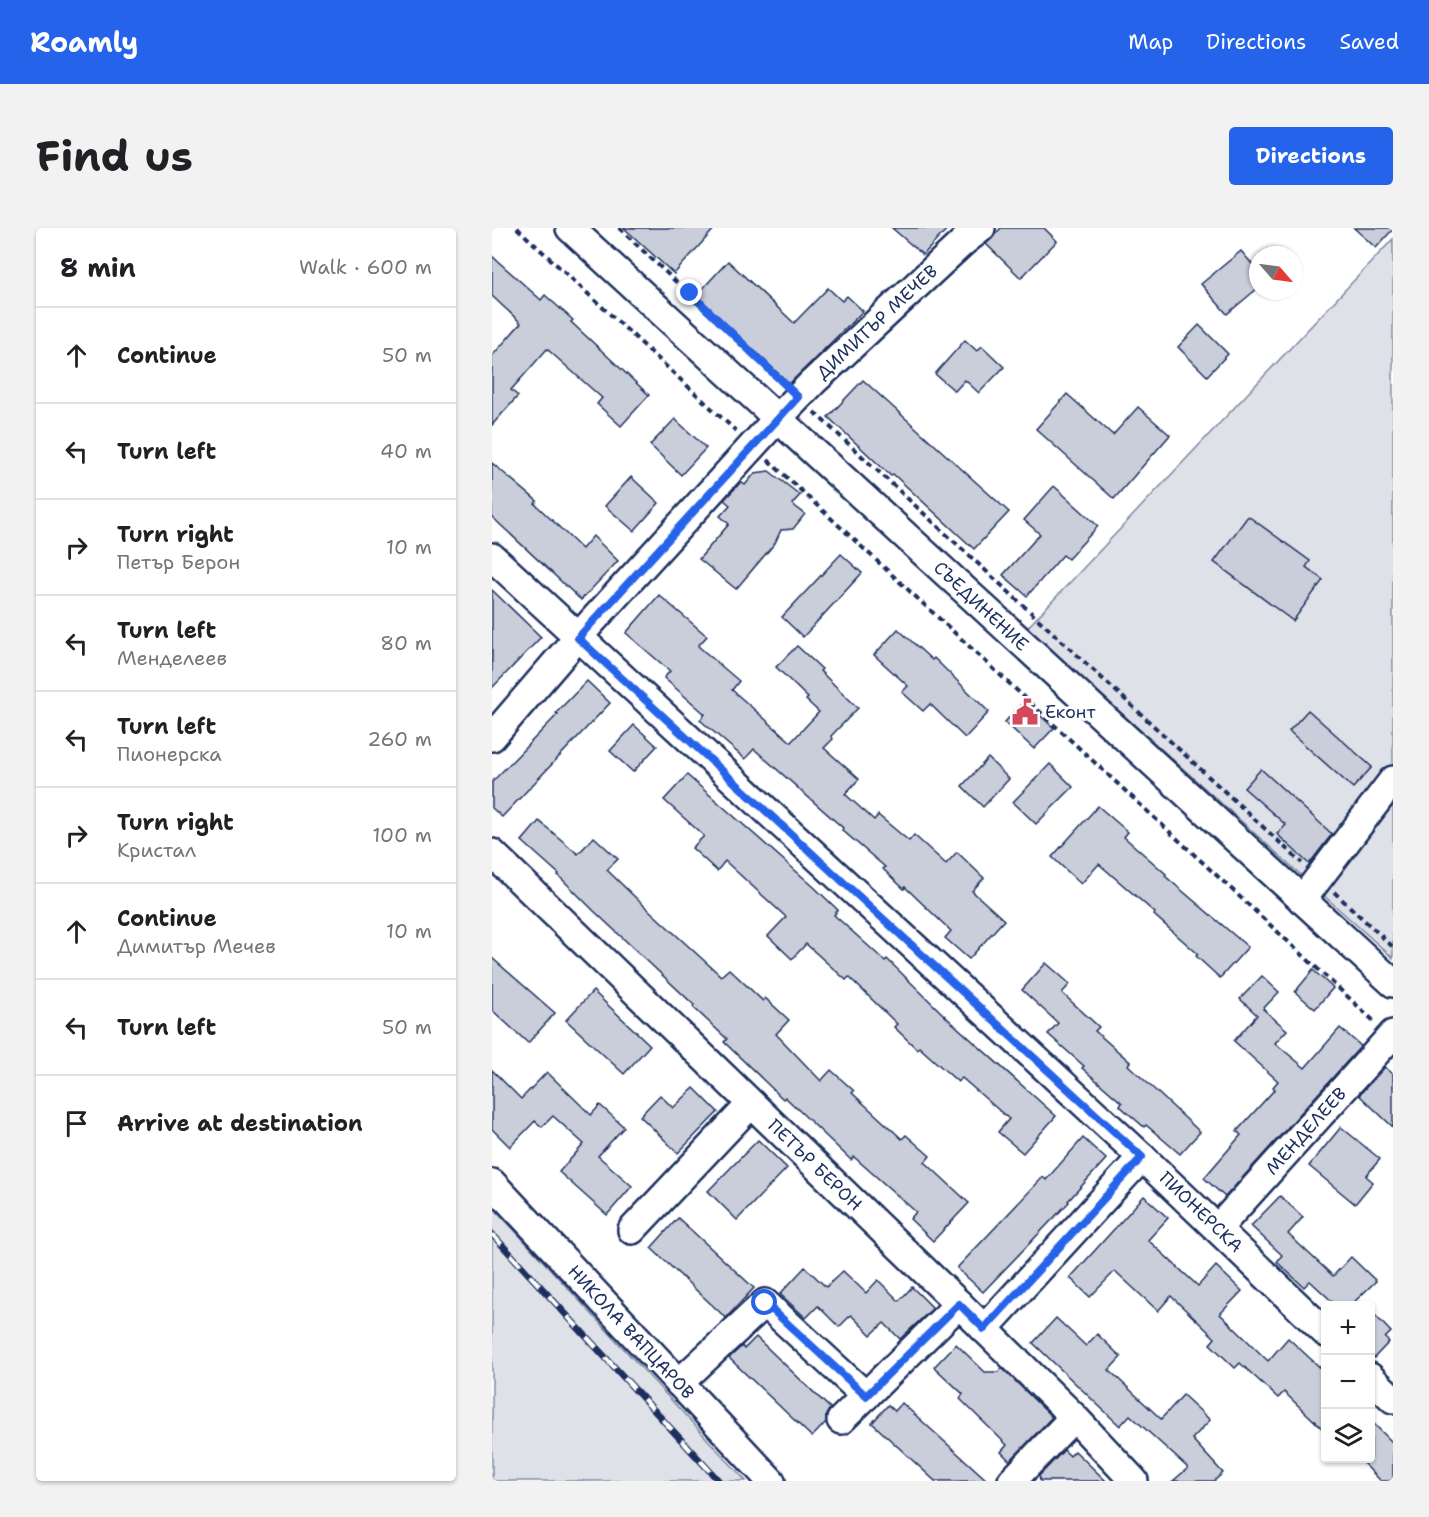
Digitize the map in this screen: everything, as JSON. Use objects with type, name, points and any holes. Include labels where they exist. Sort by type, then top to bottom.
[{"type":"street","name":"СЪЕДИНЕНИЕ","points":[[570,228],[1393,983]]},
{"type":"street","name":"ДИМИТЪР МЕЧЕВ","points":[[492,737],[578,638],[798,397],[963,242],[981,228]]},
{"type":"street","name":"ПИОНЕРСКА","points":[[492,557],[1142,1157],[1321,1328]]},
{"type":"street","points":[[1302,900],[1391,787]]},
{"type":"street","name":"ПЕТЪР БЕРОН","points":[[492,853],[959,1304],[1074,1417],[1134,1481]]},
{"type":"street","name":"МЕНДЕЛЕЕВ","points":[[1218,1228],[1392,1036]]},
{"type":"street","points":[[632,1230],[752,1104]]},
{"type":"street","points":[[984,1329],[1142,1157]]},
{"type":"street","name":"НИКОЛА ВАПЦАРОВ","points":[[492,1183],[771,1481]]},
{"type":"street","points":[[679,1383],[765,1303],[866,1396]]},
{"type":"street","points":[[841,1420],[959,1304]]},
{"type":"street","points":[[1375,1381],[1393,1399]]},
{"type":"street","points":[[1012,1481],[1074,1417]]},
{"type":"path","points":[[517,228],[1392,1036]]},
{"type":"path","points":[[619,228],[798,397],[1393,947]]},
{"type":"shaded area","points":[[1393,239],[1393,958],[1027,628]]},
{"type":"shaded area","points":[[492,1206],[746,1481],[492,1481]]},
{"type":"building","points":[[624,228],[715,228],[674,274]]},
{"type":"building","points":[[892,228],[948,228],[923,255]]},
{"type":"building","points":[[1001,228],[1044,228],[1057,241],[1021,278],[986,244]]},
{"type":"building","points":[[1354,228],[1393,228],[1393,229],[1376,248]]},
{"type":"building","points":[[1241,251],[1249,260],[1249,296],[1227,314],[1201,284]]},
{"type":"building","points":[[492,256],[541,300],[545,295],[649,395],[621,426],[597,404],[602,398],[547,349],[511,390],[518,396],[492,425],[492,356],[521,323],[492,296]]},
{"type":"building","points":[[728,261],[794,323],[828,288],[842,301],[847,296],[863,311],[789,384],[696,296]]},
{"type":"building","points":[[1199,325],[1228,354],[1207,376],[1178,347]]},
{"type":"building","points":[[965,340],[977,351],[982,346],[1004,367],[979,393],[965,380],[955,391],[935,374]]},
{"type":"building","points":[[863,380],[1009,512],[974,549],[828,417]]},
{"type":"building","points":[[1067,394],[1113,435],[1138,407],[1170,435],[1114,499],[1036,429]]},
{"type":"building","points":[[675,419],[706,448],[681,475],[650,445]]},
{"type":"building","points":[[492,463],[537,501],[535,504],[582,549],[593,536],[618,561],[581,600],[492,517]]},
{"type":"building","points":[[769,471],[800,495],[792,504],[805,514],[793,529],[781,530],[775,543],[736,589],[699,559],[729,524],[720,516],[730,505],[724,500],[741,482],[745,485],[755,473]]},
{"type":"building","points":[[631,477],[659,503],[634,531],[605,506]]},
{"type":"building","points":[[1054,486],[1098,526],[1068,559],[1063,555],[1027,596],[1003,575],[1040,534],[1024,520]]},
{"type":"building","points":[[1248,516],[1310,561],[1306,567],[1323,580],[1293,621],[1214,562]]},
{"type":"building","points":[[841,554],[862,573],[803,637],[782,617]]},
{"type":"building","points":[[492,590],[541,637],[492,688]]},
{"type":"building","points":[[659,595],[707,636],[698,646],[739,681],[732,690],[791,742],[819,712],[776,667],[797,646],[858,708],[831,736],[833,739],[824,748],[859,779],[845,794],[874,820],[878,815],[909,841],[914,835],[946,864],[957,852],[984,878],[972,891],[1004,920],[969,959],[945,938],[951,931],[883,869],[885,867],[842,830],[843,828],[754,749],[745,759],[700,720],[705,714],[664,678],[670,671],[626,633]]},
{"type":"building","points":[[898,629],[932,660],[934,658],[989,712],[965,738],[930,704],[923,711],[902,692],[908,686],[874,655]]},
{"type":"building","points":[[587,681],[610,703],[502,817],[492,808],[492,782]]},
{"type":"building","points":[[1024,701],[1054,728],[1034,749],[1005,722]]},
{"type":"building","points":[[1308,710],[1372,767],[1353,788],[1289,731]]},
{"type":"building","points":[[634,725],[657,746],[633,772],[610,751]]},
{"type":"building","points":[[988,758],[1009,779],[983,807],[962,786]]},
{"type":"building","points":[[1050,764],[1073,787],[1036,824],[1013,802]]},
{"type":"building","points":[[1261,769],[1332,834],[1309,864],[1277,834],[1286,825],[1244,788]]},
{"type":"building","points":[[687,775],[814,887],[838,910],[834,915],[885,961],[887,959],[947,1018],[1056,1116],[1023,1153],[998,1132],[1009,1119],[962,1078],[958,1082],[919,1047],[917,1049],[894,1027],[897,1024],[849,977],[846,980],[806,944],[792,959],[768,936],[786,917],[725,861],[717,871],[692,848],[704,836],[664,800]]},
{"type":"building","points":[[1098,806],[1128,832],[1124,837],[1166,874],[1165,876],[1248,947],[1220,978],[1196,956],[1198,954],[1154,915],[1155,913],[1099,864],[1081,884],[1052,857]]},
{"type":"building","points":[[539,821],[578,854],[594,837],[618,859],[607,870],[639,901],[721,976],[729,969],[763,1001],[765,998],[789,1020],[776,1034],[821,1081],[831,1070],[854,1091],[852,1093],[902,1139],[906,1135],[930,1156],[925,1162],[969,1203],[933,1241],[910,1219],[916,1212],[854,1157],[851,1160],[785,1097],[783,1099],[724,1042],[727,1039],[693,1007],[694,1005],[522,841]]},
{"type":"building","points":[[492,958],[555,1013],[528,1043],[492,1010]]},
{"type":"building","points":[[1046,963],[1070,984],[1062,993],[1099,1027],[1095,1031],[1130,1062],[1128,1065],[1200,1132],[1180,1154],[1120,1106],[1122,1103],[1048,1034],[1058,1023],[1022,990]]},
{"type":"building","points":[[1313,970],[1333,988],[1315,1009],[1295,992]]},
{"type":"building","points":[[1262,976],[1279,992],[1263,1009],[1287,1030],[1275,1043],[1305,1068],[1340,1028],[1361,1046],[1225,1197],[1204,1178],[1241,1135],[1237,1131],[1275,1089],[1273,1087],[1278,1081],[1234,1041],[1257,1015],[1240,999]]},
{"type":"building","points":[[593,991],[650,1045],[624,1074],[566,1020]]},
{"type":"building","points":[[1385,1067],[1393,1074],[1393,1127],[1359,1095]]},
{"type":"building","points":[[492,1070],[521,1099],[547,1072],[591,1115],[600,1105],[624,1127],[598,1156],[632,1186],[607,1215],[559,1172],[584,1144],[553,1116],[542,1127],[535,1121],[510,1147],[492,1129]]},
{"type":"building","points":[[694,1088],[718,1112],[678,1153],[640,1116],[660,1095],[673,1108]]},
{"type":"building","points":[[1341,1127],[1380,1159],[1366,1176],[1373,1182],[1355,1204],[1309,1166]]},
{"type":"building","points":[[1083,1138],[1106,1159],[1069,1202],[983,1292],[957,1268],[1043,1177],[1046,1180]]},
{"type":"building","points":[[758,1140],[787,1168],[737,1220],[708,1191]]},
{"type":"building","points":[[1144,1196],[1168,1218],[1148,1240],[1198,1286],[1216,1266],[1242,1291],[1220,1314],[1268,1361],[1288,1338],[1321,1368],[1321,1427],[1284,1392],[1278,1398],[1240,1363],[1235,1368],[1210,1344],[1215,1338],[1171,1296],[1158,1311],[1115,1271],[1090,1297],[1070,1278]]},
{"type":"building","points":[[1280,1196],[1303,1217],[1288,1234],[1333,1276],[1351,1257],[1376,1281],[1355,1301],[1332,1301],[1310,1281],[1304,1287],[1277,1262],[1282,1255],[1251,1226]]},
{"type":"building","points":[[678,1218],[754,1288],[726,1318],[651,1248]]},
{"type":"building","points":[[805,1267],[826,1287],[843,1271],[866,1293],[878,1280],[899,1301],[912,1287],[933,1308],[900,1339],[884,1323],[871,1335],[851,1315],[839,1327],[818,1306],[806,1318],[780,1294]]},
{"type":"building","points":[[1375,1315],[1391,1332],[1385,1338],[1389,1342],[1375,1357]]},
{"type":"building","points":[[1056,1318],[1086,1346],[1097,1334],[1121,1357],[1109,1370],[1161,1419],[1183,1395],[1210,1420],[1192,1439],[1223,1473],[1214,1481],[1173,1481],[1188,1468],[1130,1415],[1120,1426],[1033,1343]]},
{"type":"building","points":[[756,1337],[830,1408],[826,1415],[826,1422],[812,1437],[729,1358],[742,1346],[744,1349]]},
{"type":"building","points":[[956,1344],[985,1372],[998,1372],[1002,1368],[1052,1417],[1010,1461],[1001,1452],[1007,1445],[960,1399],[963,1394],[934,1367]]},
{"type":"building","points":[[902,1403],[988,1481],[935,1481],[872,1423],[888,1405],[895,1411]]},
{"type":"building","points":[[1375,1425],[1393,1443],[1393,1481],[1381,1481],[1363,1463],[1375,1463]]},
{"type":"building","points":[[1064,1450],[1070,1456],[1075,1451],[1106,1481],[1040,1481],[1039,1476]]},
{"type":"railway","points":[[492,1234],[719,1481]]},
{"type":"place","name":"Еконт","points":[[1025,712]]},
{"type":"route","points":[[690,293],[798,397],[578,638],[1142,1157],[984,1329],[959,1304],[866,1396],[765,1303]]}]
